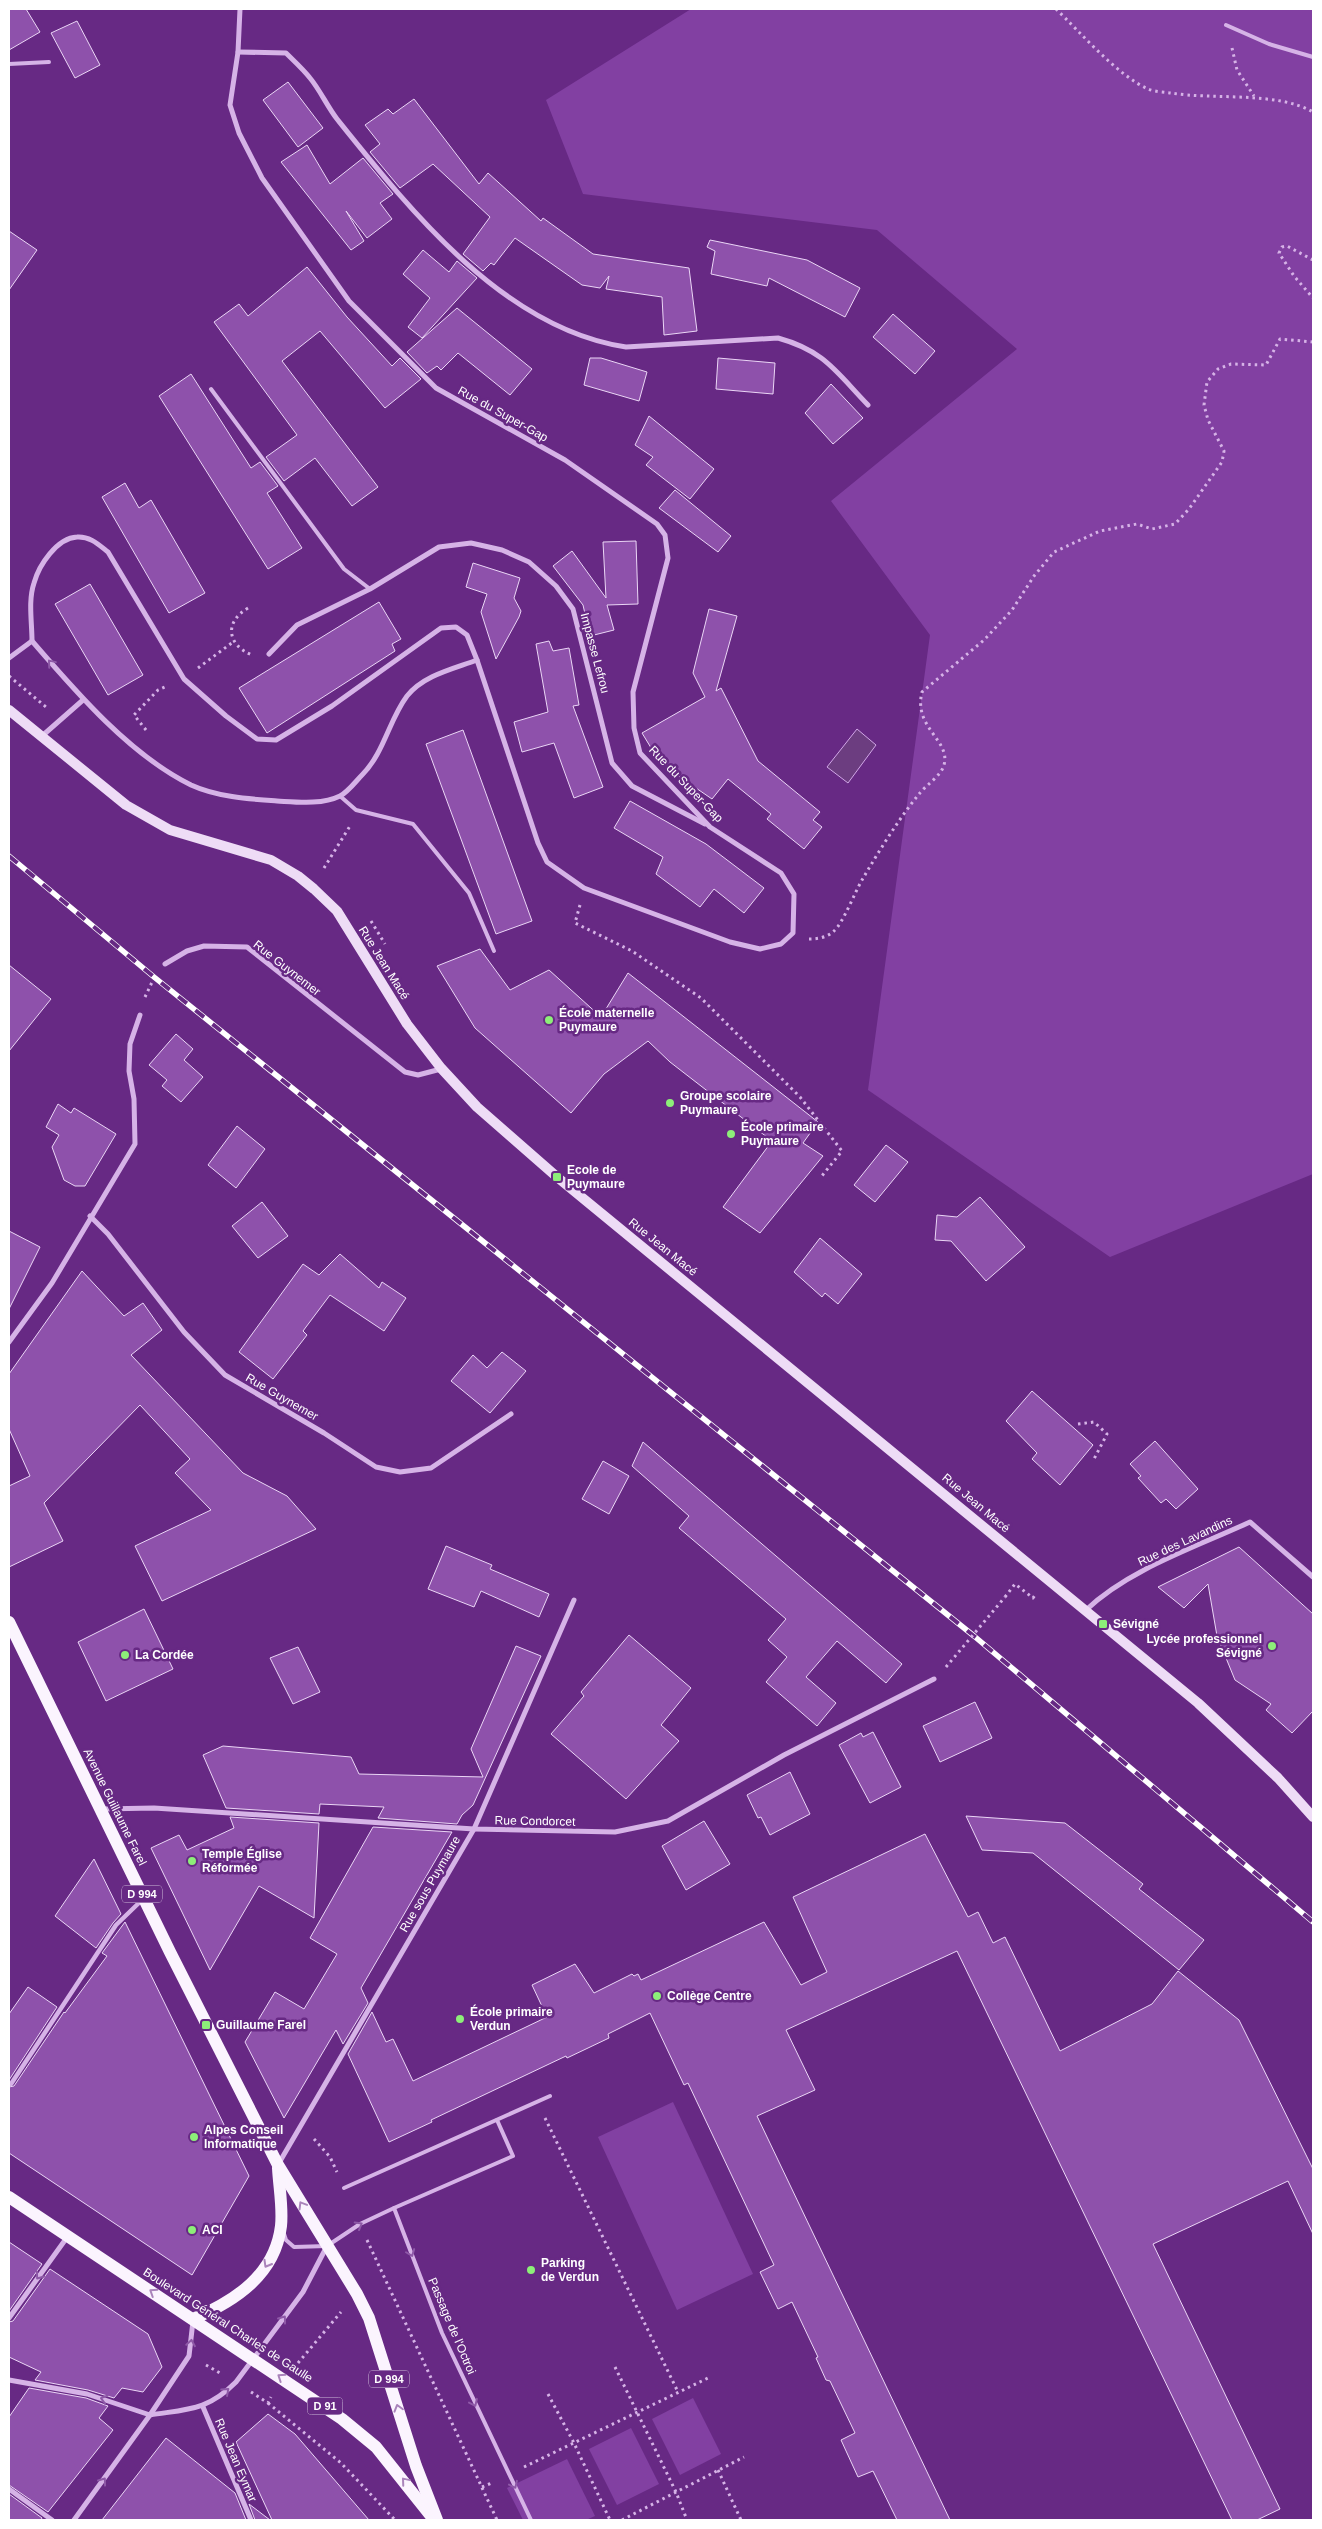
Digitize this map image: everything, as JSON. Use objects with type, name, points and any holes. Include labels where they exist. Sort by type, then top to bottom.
[{"type":"main road","name":"Rue Jean Macé","points":[[9,710],[126,805],[170,830],[272,860],[298,876],[314,889],[337,911],[407,1024],[441,1068],[477,1106],[557,1177],[1198,1702],[1278,1778],[1313,1817]]},
{"type":"main road","name":"Avenue Guillaume Farel","points":[[9,1622],[144,1898],[278,2165]]},
{"type":"main road","points":[[193,2319],[219,2308],[256,2281],[278,2242],[281,2225],[278,2165]]},
{"type":"main road","name":"D 994","points":[[278,2165],[357,2294],[378,2342],[408,2443],[436,2520]]},
{"type":"main road","name":"Boulevard Général Charles de Gaulle","points":[[9,2197],[254,2358],[342,2419],[376,2447],[436,2520]]},
{"type":"street","name":"Rue du Super-Gap","points":[[240,9],[238,52],[230,105],[239,133],[262,178],[349,301],[436,388],[564,460],[657,524],[665,535],[668,558],[633,692],[634,728],[640,753],[710,826],[781,873],[794,894],[793,933]]},
{"type":"street","points":[[238,52],[286,53],[310,77],[340,122],[427,227],[516,303],[552,324],[588,339],[626,347],[778,338],[801,345],[820,355],[868,405]]},
{"type":"street","points":[[477,660],[433,676],[407,697],[376,756],[364,774],[340,796],[313,802],[252,800],[192,786],[151,760],[83,700],[32,641],[31,600],[34,582],[48,557],[62,542],[78,537],[95,541],[108,552],[184,679],[226,716],[257,739],[276,740],[332,706],[441,628],[456,627],[467,635],[477,660],[538,843],[547,862],[584,888],[730,942],[760,949],[781,944],[793,933]]},
{"type":"street","name":"Impasse Lefrou","points":[[269,654],[298,625],[370,589],[440,547],[471,543],[502,550],[529,562],[556,586],[573,609],[612,763],[632,786],[710,826]]},
{"type":"street","points":[[9,658],[32,641]]},
{"type":"street","points":[[42,736],[83,700]]},
{"type":"street","name":"Rue Guynemer","points":[[165,964],[187,951],[204,946],[247,947],[405,1072],[418,1075],[441,1068]]},
{"type":"street","points":[[9,1342],[52,1283],[90,1216],[135,1144],[134,1099],[129,1071],[130,1044],[140,1015]]},
{"type":"street","name":"Rue Guynemer","points":[[90,1216],[108,1234],[184,1332],[225,1375],[324,1433],[376,1467],[400,1472],[431,1468],[511,1414]]},
{"type":"street","name":"Rue des Lavandins","points":[[1086,1610],[1102,1595],[1131,1577],[1250,1522],[1313,1577]]},
{"type":"street","name":"Rue sous Puymaure","points":[[278,2165],[474,1830],[574,1600]]},
{"type":"street","name":"Rue Condorcet","points":[[100,1809],[164,1808],[474,1830],[614,1832],[668,1821],[784,1755],[934,1679]]},
{"type":"street","points":[[11,2084],[116,1925],[144,1898]]},
{"type":"street","points":[[9,2318],[68,2236]]},
{"type":"street","points":[[9,2380],[87,2394],[150,2415],[202,2407],[223,2395],[236,2382],[303,2292],[326,2246]]},
{"type":"street","points":[[74,2520],[150,2415],[189,2356],[193,2319]]},
{"type":"street","name":"Rue Jean Eymar","points":[[202,2407],[250,2520]]},
{"type":"street","points":[[9,2489],[52,2520]]},
{"type":"lane","points":[[1226,25],[1269,44],[1313,57]]},
{"type":"lane","points":[[9,64],[48,62]]},
{"type":"lane","points":[[211,389],[344,569],[370,589]]},
{"type":"lane","points":[[340,796],[356,810],[413,824],[469,893],[494,950]]},
{"type":"lane","points":[[344,2188],[550,2096]]},
{"type":"lane","points":[[281,2225],[286,2240],[294,2247],[326,2246],[360,2224],[513,2156],[497,2120]]},
{"type":"lane","name":"Passage de l'Octroi","points":[[394,2208],[442,2334],[531,2520]]},
{"type":"path","points":[[1056,9],[1130,78],[1150,90],[1191,96],[1254,97],[1305,107],[1313,112]]},
{"type":"path","points":[[1226,25],[1237,70],[1254,97]]},
{"type":"path","points":[[1313,260],[1287,246],[1282,247],[1279,253],[1294,276],[1313,298]]},
{"type":"path","points":[[793,933],[807,939],[819,939],[835,931],[863,879],[890,836],[919,793],[944,766],[945,756],[940,742],[924,722],[920,702],[922,692],[984,640],[1012,610],[1034,576],[1054,552],[1100,531],[1137,524],[1152,528],[1175,524],[1189,509],[1222,462],[1224,451],[1208,420],[1204,405],[1207,382],[1218,369],[1231,364],[1266,365],[1280,339],[1313,342]]},
{"type":"path","points":[[151,737],[134,715],[158,690],[184,679],[233,642],[232,623],[236,615],[248,608]]},
{"type":"path","points":[[324,868],[350,828]]},
{"type":"path","points":[[584,888],[575,923],[632,951],[701,998],[800,1098],[842,1150],[822,1177]]},
{"type":"path","points":[[140,1015],[145,996],[154,976],[165,964]]},
{"type":"path","points":[[1078,1424],[1094,1422],[1107,1434],[1094,1459]]},
{"type":"path","points":[[946,1667],[1005,1597]]},
{"type":"path","points":[[537,2101],[678,2392]]},
{"type":"path","points":[[299,2128],[319,2143],[330,2158],[344,2188]]},
{"type":"path","points":[[268,2403],[284,2379],[357,2294],[384,2279],[497,2520]]},
{"type":"path","points":[[189,2356],[236,2382],[268,2403],[341,2464],[395,2520]]},
{"type":"path","points":[[614,2367],[676,2492],[687,2520]]},
{"type":"path","points":[[482,2487],[708,2378]]},
{"type":"path","points":[[548,2394],[574,2443],[610,2520]]},
{"type":"path","points":[[622,2520],[744,2457]]},
{"type":"path","points":[[718,2470],[741,2520]]},
{"type":"shaded area","points":[[691,9],[1313,9],[1313,1174],[1110,1257],[868,1090],[930,635],[831,501],[1017,349],[877,230],[583,194],[546,100]]},
{"type":"shaded area","points":[[857,729],[876,745],[848,783],[827,767]]},
{"type":"shaded area","points":[[673,2102],[753,2274],[677,2310],[598,2137]]},
{"type":"shaded area","points":[[693,2398],[721,2454],[680,2475],[652,2419]]},
{"type":"shaded area","points":[[631,2428],[659,2484],[617,2505],[589,2449]]},
{"type":"shaded area","points":[[567,2459],[595,2516],[586,2520],[523,2520],[507,2488]]},
{"type":"building","points":[[9,9],[26,9],[40,32],[9,50]]},
{"type":"building","points":[[77,21],[100,65],[75,78],[51,33]]},
{"type":"building","points":[[288,82],[323,128],[298,147],[263,100]]},
{"type":"building","points":[[414,99],[479,184],[488,173],[541,221],[543,218],[593,254],[689,268],[697,331],[664,335],[662,297],[606,289],[609,276],[600,288],[582,285],[515,238],[494,265],[491,263],[483,271],[463,254],[490,217],[433,164],[400,188],[370,152],[380,144],[365,125],[388,109],[393,114]]},
{"type":"building","points":[[307,145],[330,184],[363,158],[393,194],[380,203],[392,219],[367,238],[346,211],[364,241],[351,250],[281,162]]},
{"type":"building","points":[[9,231],[37,250],[9,290]]},
{"type":"building","points":[[710,240],[807,260],[860,288],[845,317],[769,278],[767,286],[711,274],[715,251],[707,247]]},
{"type":"building","points":[[423,250],[449,272],[457,261],[477,278],[422,338],[408,327],[430,298],[403,274]]},
{"type":"building","points":[[307,267],[347,317],[392,366],[400,358],[421,379],[385,408],[320,331],[282,361],[378,487],[352,506],[315,458],[284,481],[266,457],[297,435],[214,322],[239,304],[248,316]]},
{"type":"building","points":[[457,308],[532,369],[510,395],[458,353],[441,370],[437,366],[427,373],[407,352]]},
{"type":"building","points":[[893,314],[935,351],[915,374],[873,337]]},
{"type":"building","points":[[590,358],[601,358],[647,372],[639,401],[584,385]]},
{"type":"building","points":[[718,358],[775,363],[773,394],[716,389]]},
{"type":"building","points":[[191,374],[251,468],[260,462],[278,486],[267,493],[302,548],[268,569],[159,396]]},
{"type":"building","points":[[831,384],[863,418],[833,444],[805,413]]},
{"type":"building","points":[[649,416],[714,469],[690,499],[646,465],[653,457],[635,445]]},
{"type":"building","points":[[125,483],[139,508],[151,500],[205,593],[169,613],[102,497]]},
{"type":"building","points":[[675,490],[731,536],[718,552],[659,508]]},
{"type":"building","points":[[636,541],[638,604],[607,605],[614,630],[590,636],[583,605],[553,566],[572,551],[606,598],[603,542]]},
{"type":"building","points":[[473,563],[520,578],[514,598],[521,611],[496,659],[481,612],[487,594],[466,587]]},
{"type":"building","points":[[90,584],[143,675],[108,695],[55,604]]},
{"type":"building","points":[[379,602],[401,639],[392,644],[395,651],[267,733],[239,688]]},
{"type":"building","points":[[709,609],[737,616],[716,691],[721,688],[758,761],[820,812],[813,820],[822,827],[804,849],[767,819],[771,814],[728,779],[712,799],[674,773],[656,756],[642,733],[705,697],[693,673]]},
{"type":"building","points":[[549,641],[553,651],[569,648],[579,705],[573,706],[603,787],[574,798],[554,743],[522,752],[514,722],[548,712],[536,644]]},
{"type":"building","points":[[463,730],[532,921],[496,934],[426,744]]},
{"type":"building","points":[[630,801],[706,844],[764,888],[744,913],[714,889],[700,907],[656,874],[663,857],[614,828]]},
{"type":"building","points":[[480,949],[510,990],[549,970],[601,1017],[628,973],[818,1122],[803,1143],[823,1156],[760,1233],[723,1207],[772,1141],[670,1062],[648,1041],[604,1074],[571,1113],[475,1028],[437,966]]},
{"type":"building","points":[[9,965],[51,999],[9,1051]]},
{"type":"building","points":[[176,1034],[193,1049],[184,1060],[203,1077],[181,1102],[162,1086],[167,1080],[149,1065]]},
{"type":"building","points":[[58,1104],[71,1113],[74,1108],[116,1134],[85,1186],[75,1186],[64,1180],[52,1147],[59,1135],[46,1127]]},
{"type":"building","points":[[237,1126],[265,1149],[236,1188],[208,1165]]},
{"type":"building","points":[[886,1145],[908,1162],[875,1202],[854,1185]]},
{"type":"building","points":[[980,1197],[1025,1247],[986,1281],[951,1241],[935,1240],[937,1215],[957,1217]]},
{"type":"building","points":[[262,1202],[288,1236],[258,1258],[232,1226]]},
{"type":"building","points":[[9,1231],[40,1247],[9,1309]]},
{"type":"building","points":[[820,1238],[862,1274],[838,1304],[825,1293],[822,1297],[794,1272]]},
{"type":"building","points":[[340,1254],[379,1288],[382,1282],[406,1298],[384,1331],[330,1295],[303,1331],[307,1335],[273,1379],[239,1352],[303,1264],[319,1275]]},
{"type":"building","points":[[82,1271],[124,1316],[143,1303],[162,1330],[131,1355],[243,1473],[287,1496],[316,1529],[162,1601],[135,1546],[211,1510],[175,1473],[190,1459],[140,1405],[44,1503],[63,1541],[9,1567],[9,1486],[30,1476],[9,1429],[9,1374]]},
{"type":"building","points":[[502,1352],[526,1371],[490,1413],[451,1381],[473,1355],[487,1368]]},
{"type":"building","points":[[1032,1391],[1093,1445],[1060,1485],[1032,1459],[1037,1453],[1006,1421]]},
{"type":"building","points":[[1155,1441],[1198,1489],[1176,1509],[1166,1499],[1161,1503],[1138,1478],[1141,1476],[1130,1464]]},
{"type":"building","points":[[643,1442],[902,1664],[886,1683],[837,1641],[806,1677],[836,1703],[817,1726],[766,1682],[787,1657],[768,1640],[786,1619],[679,1528],[689,1516],[632,1466]]},
{"type":"building","points":[[603,1461],[629,1476],[609,1514],[582,1499]]},
{"type":"building","points":[[446,1546],[492,1565],[490,1569],[549,1594],[539,1617],[481,1591],[474,1607],[428,1589]]},
{"type":"building","name":"Lycée professionnel Sévigné","points":[[1239,1547],[1313,1614],[1313,1711],[1292,1733],[1266,1710],[1271,1704],[1235,1680],[1217,1636],[1208,1584],[1184,1608],[1158,1587]]},
{"type":"building","name":"La Cordée","points":[[144,1609],[173,1669],[106,1701],[78,1642]]},
{"type":"building","points":[[629,1635],[691,1688],[661,1725],[679,1741],[626,1799],[551,1734],[584,1696],[581,1692]]},
{"type":"building","points":[[516,1646],[541,1656],[473,1805],[462,1815],[457,1824],[378,1818],[384,1807],[320,1804],[319,1814],[226,1808],[203,1755],[223,1746],[351,1757],[359,1774],[483,1777],[471,1749]]},
{"type":"building","points":[[298,1647],[320,1692],[293,1704],[270,1658]]},
{"type":"building","points":[[975,1702],[992,1738],[940,1762],[923,1726]]},
{"type":"building","points":[[873,1732],[901,1787],[870,1803],[839,1745],[861,1733],[863,1737]]},
{"type":"building","points":[[790,1772],[810,1814],[770,1835],[761,1817],[758,1818],[747,1795]]},
{"type":"building","points":[[966,1816],[1065,1823],[1143,1884],[1139,1889],[1204,1940],[1179,1970],[1033,1853],[982,1850]]},
{"type":"building","points":[[230,1817],[319,1823],[314,1918],[259,1886],[210,1970],[151,1848],[179,1835],[187,1850],[234,1828]]},
{"type":"building","points":[[704,1821],[730,1864],[686,1890],[662,1846]]},
{"type":"building","points":[[373,1827],[452,1832],[361,1988],[368,2003],[343,2044],[336,2030],[284,2118],[245,2042],[275,1992],[304,2009],[337,1954],[310,1938]]},
{"type":"building","points":[[925,1834],[968,1917],[978,1912],[993,1943],[1005,1937],[1060,2051],[1152,2004],[1178,1971],[1239,2020],[1313,2169],[1313,2234],[1288,2181],[1153,2244],[1280,2509],[1257,2520],[1232,2520],[957,1951],[786,2030],[815,2090],[757,2116],[950,2520],[897,2520],[873,2471],[858,2477],[841,2440],[855,2433],[830,2381],[826,2380],[816,2358],[818,2357],[792,2302],[778,2309],[760,2272],[774,2265],[688,2083],[684,2085],[650,2013],[608,2034],[609,2038],[567,2058],[566,2056],[389,2142],[348,2054],[372,2012],[386,2042],[393,2039],[413,2081],[547,2017],[532,1985],[575,1964],[594,1993],[632,1974],[634,1976],[638,1974],[641,1980],[764,1922],[801,1985],[827,1972],[793,1897]]},
{"type":"building","points":[[94,1859],[121,1914],[96,1948],[55,1916]]},
{"type":"building","points":[[125,1922],[249,2176],[192,2275],[9,2153],[9,2087],[14,2086],[64,2012],[107,1956],[102,1953]]},
{"type":"building","points":[[28,1987],[57,2007],[9,2080],[9,2014]]},
{"type":"building","points":[[9,2242],[42,2264],[9,2311]]},
{"type":"building","points":[[50,2269],[148,2334],[162,2367],[143,2392],[122,2388],[114,2398],[88,2390],[35,2380],[41,2372],[9,2357],[9,2322],[13,2321]]},
{"type":"building","points":[[29,2388],[86,2398],[108,2406],[99,2418],[113,2430],[48,2512],[9,2485],[9,2417]]},
{"type":"building","points":[[268,2414],[295,2434],[369,2520],[272,2520],[236,2442]]},
{"type":"building","points":[[166,2438],[235,2493],[246,2520],[102,2520]]},
{"type":"building","points":[[9,2494],[42,2518],[41,2520],[9,2520]]},
{"type":"building","points":[[249,2504],[270,2520],[255,2520]]},
{"type":"railway","points":[[9,856],[154,977],[974,1636],[1313,1922]]},
{"type":"place","name":"École maternelle Puymaure","points":[[549,1020]]},
{"type":"place","name":"Groupe scolaire Puymaure","points":[[670,1103]]},
{"type":"place","name":"École primaire Puymaure","points":[[731,1134]]},
{"type":"place","name":"Ecole de Puymaure","points":[[557,1177]]},
{"type":"place","name":"Sévigné","points":[[1103,1624]]},
{"type":"place","name":"Lycée professionnel Sévigné","points":[[1272,1646]]},
{"type":"place","name":"La Cordée","points":[[125,1655]]},
{"type":"place","name":"Temple Église Réformée","points":[[192,1861]]},
{"type":"place","name":"Collège Centre","points":[[657,1996]]},
{"type":"place","name":"École primaire Verdun","points":[[460,2019]]},
{"type":"place","name":"Guillaume Farel","points":[[206,2025]]},
{"type":"place","name":"Alpes Conseil Informatique","points":[[194,2137]]},
{"type":"place","name":"ACI","points":[[192,2230]]},
{"type":"place","name":"Parking de Verdun","points":[[531,2270]]}]
